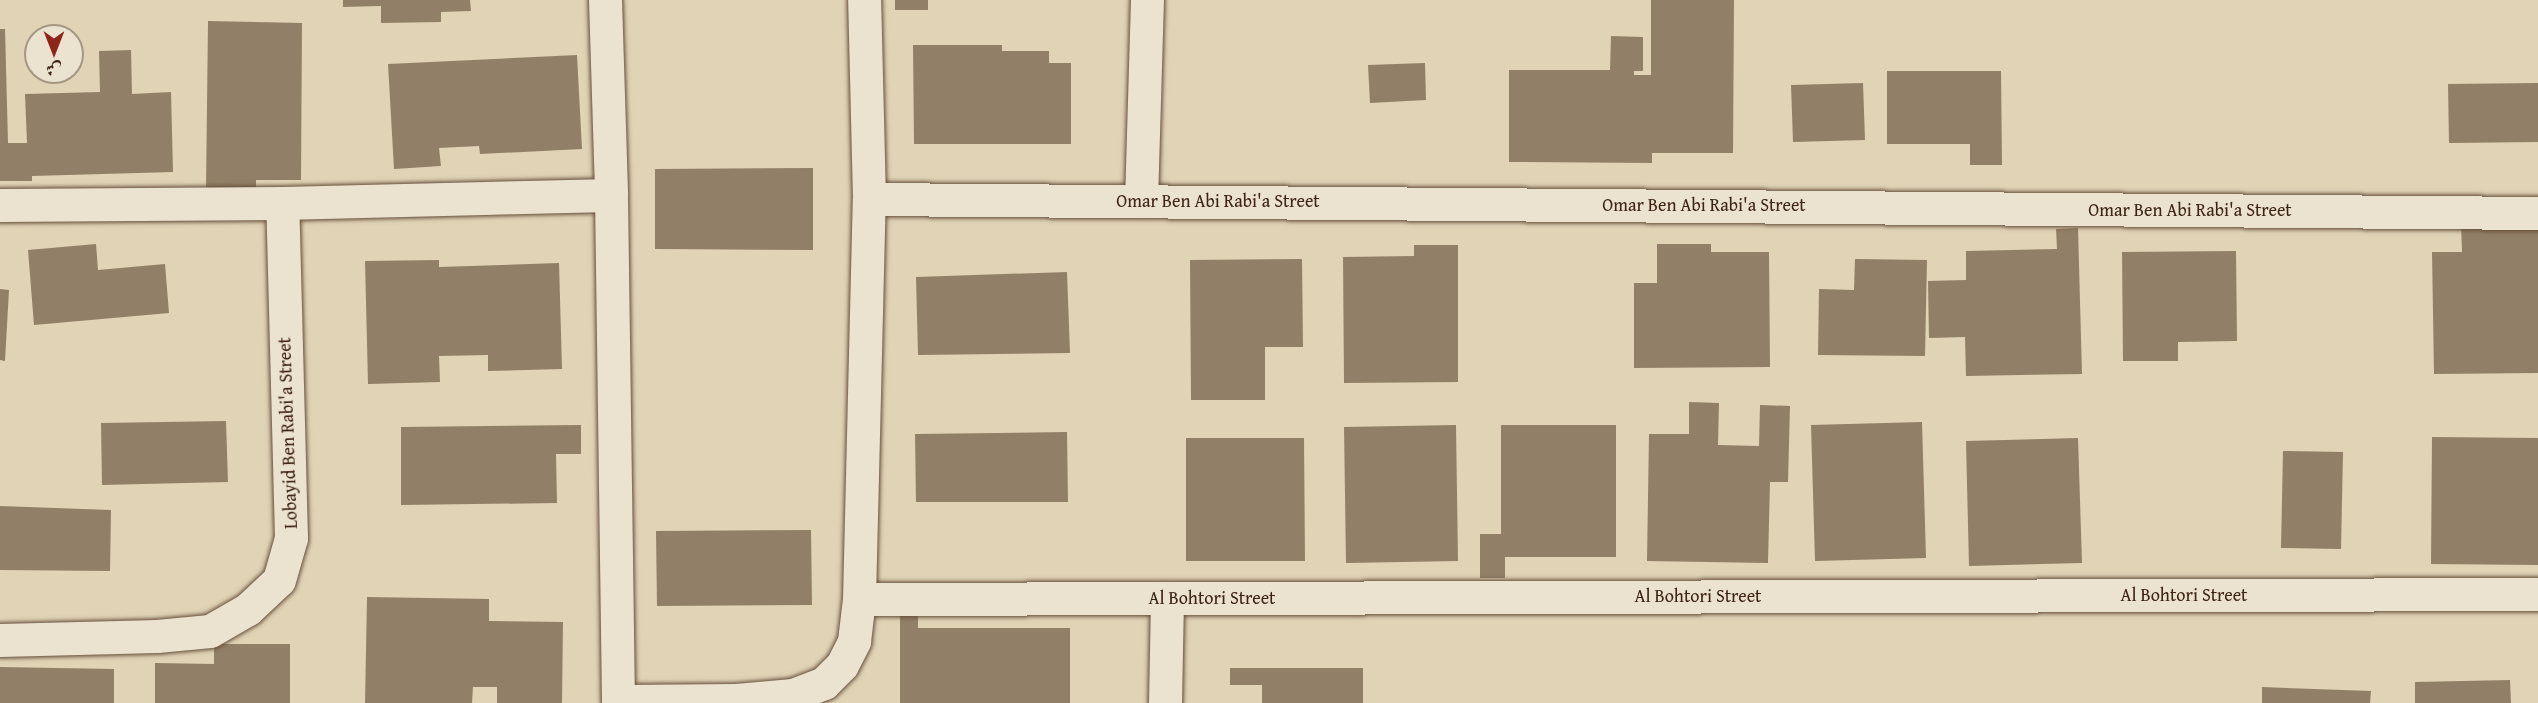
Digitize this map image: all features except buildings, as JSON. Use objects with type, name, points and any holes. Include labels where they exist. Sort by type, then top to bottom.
[{"type":"street","points":[[605,0],[611,195],[618,702],[736,700],[793,695],[824,683],[842,665],[854,641],[859,599],[869,199],[864,0]]},
{"type":"street","points":[[1141,201],[1147,0]]},
{"type":"street","points":[[0,205],[282,203],[611,195]]},
{"type":"street","name":"Omar Ben Abi Rabi'a Street","points":[[869,199],[2538,213]]},
{"type":"street","name":"Lobayid Ben Rabi'a Street","points":[[0,640],[157,636],[210,631],[248,609],[279,580],[291,538],[282,203]]},
{"type":"street","name":"Al Bohtori Street","points":[[859,599],[2538,594]]},
{"type":"street","points":[[1165,703],[1167,598]]}]
